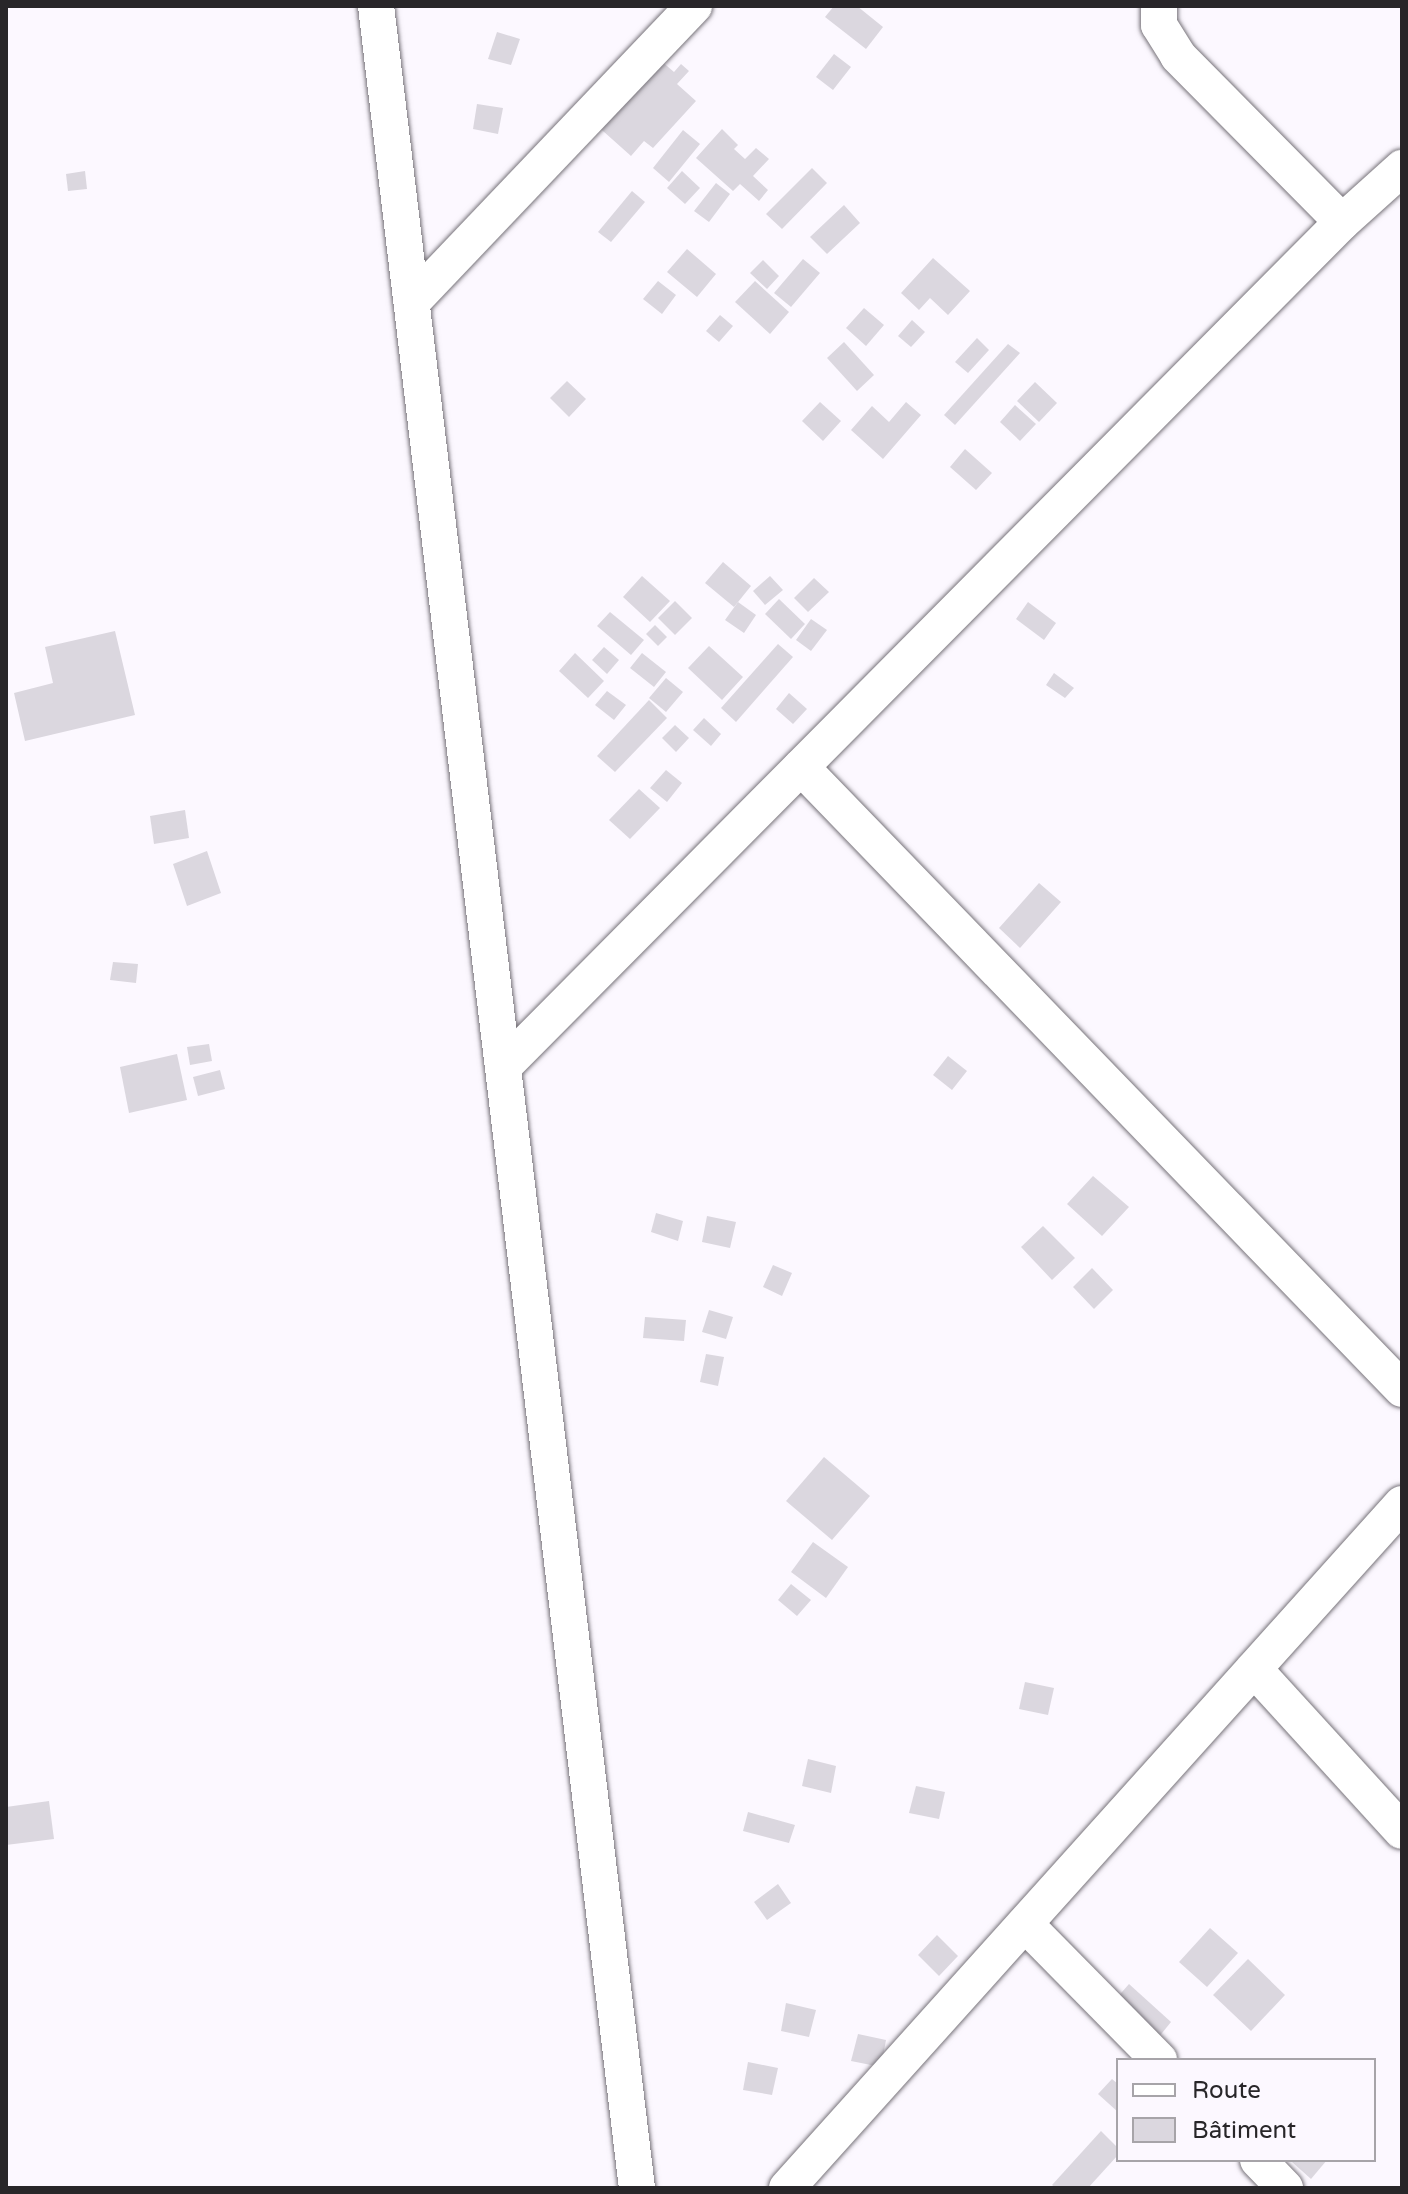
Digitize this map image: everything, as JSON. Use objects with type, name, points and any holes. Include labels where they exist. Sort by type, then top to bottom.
[{"type":"street","points":[[376,6],[637,2188]]},
{"type":"street","points":[[412,302],[694,6]]},
{"type":"street","points":[[1159,6],[1159,25],[1178,56],[1342,222]]},
{"type":"street","points":[[503,1067],[1342,222],[1402,168]]},
{"type":"street","points":[[801,767],[1402,1389]]},
{"type":"street","points":[[787,2188],[1402,1504]]},
{"type":"street","points":[[1254,1669],[1402,1831]]},
{"type":"street","points":[[1025,1924],[1157,2058]]},
{"type":"street","points":[[1260,2162],[1285,2188]]},
{"type":"building","points":[[834,6],[857,6],[883,27],[866,49],[825,17]]},
{"type":"building","points":[[497,32],[520,39],[511,65],[488,59]]},
{"type":"building","points":[[834,54],[851,67],[833,90],[816,77]]},
{"type":"building","points":[[660,60],[674,72],[681,64],[689,71],[677,84],[696,101],[653,148],[644,141],[631,156],[594,123]]},
{"type":"building","points":[[477,104],[503,108],[498,134],[473,129]]},
{"type":"building","points":[[722,129],[738,145],[734,149],[745,159],[756,148],[769,159],[753,176],[768,190],[759,201],[740,184],[733,191],[696,158]]},
{"type":"building","points":[[683,130],[700,144],[669,182],[653,168]]},
{"type":"building","points":[[812,168],[827,183],[782,229],[766,214]]},
{"type":"building","points":[[85,171],[87,189],[68,191],[66,174]]},
{"type":"building","points":[[682,171],[700,188],[685,204],[667,188]]},
{"type":"building","points":[[716,183],[730,194],[709,222],[694,211]]},
{"type":"building","points":[[632,191],[645,202],[611,242],[598,232]]},
{"type":"building","points":[[844,205],[860,223],[827,254],[810,237]]},
{"type":"building","points":[[687,249],[716,274],[697,297],[667,272]]},
{"type":"building","points":[[933,258],[970,291],[948,315],[930,298],[919,310],[901,293]]},
{"type":"building","points":[[803,259],[820,273],[791,307],[774,293]]},
{"type":"building","points":[[763,260],[779,276],[767,289],[750,273]]},
{"type":"building","points":[[658,281],[676,295],[662,314],[643,299]]},
{"type":"building","points":[[755,281],[789,312],[770,334],[735,302]]},
{"type":"building","points":[[864,308],[884,325],[866,346],[846,328]]},
{"type":"building","points":[[720,315],[733,326],[719,342],[706,331]]},
{"type":"building","points":[[912,320],[925,332],[911,347],[898,336]]},
{"type":"building","points":[[977,338],[989,350],[968,373],[955,362]]},
{"type":"building","points":[[844,342],[874,375],[857,391],[827,358]]},
{"type":"building","points":[[1008,344],[1020,353],[955,425],[944,415]]},
{"type":"building","points":[[567,381],[586,399],[569,417],[550,398]]},
{"type":"building","points":[[1035,382],[1057,403],[1039,422],[1017,401]]},
{"type":"building","points":[[820,402],[841,421],[823,441],[802,421]]},
{"type":"building","points":[[906,402],[921,415],[883,459],[851,430],[872,406],[889,422]]},
{"type":"building","points":[[1015,405],[1036,424],[1020,441],[1000,422]]},
{"type":"building","points":[[965,449],[992,473],[976,490],[950,467]]},
{"type":"building","points":[[723,562],[751,586],[734,607],[705,583]]},
{"type":"building","points":[[642,576],[670,601],[650,622],[623,597]]},
{"type":"building","points":[[770,576],[783,590],[765,605],[753,591]]},
{"type":"building","points":[[814,578],[829,592],[808,612],[794,598]]},
{"type":"building","points":[[779,599],[805,624],[791,639],[765,614]]},
{"type":"building","points":[[675,601],[692,618],[675,635],[658,618]]},
{"type":"building","points":[[738,602],[756,615],[744,633],[725,620]]},
{"type":"building","points":[[1028,602],[1056,623],[1044,640],[1016,619]]},
{"type":"building","points":[[610,612],[644,640],[631,655],[597,626]]},
{"type":"building","points":[[811,619],[827,630],[811,651],[796,640]]},
{"type":"building","points":[[655,625],[667,637],[658,646],[646,634]]},
{"type":"building","points":[[115,631],[135,715],[25,741],[14,693],[53,683],[45,647]]},
{"type":"building","points":[[778,644],[793,657],[736,722],[721,708]]},
{"type":"building","points":[[709,646],[743,677],[722,700],[688,668]]},
{"type":"building","points":[[604,647],[619,660],[607,674],[592,660]]},
{"type":"building","points":[[575,653],[604,681],[588,698],[559,671]]},
{"type":"building","points":[[642,653],[666,672],[654,687],[630,668]]},
{"type":"building","points":[[1054,673],[1074,688],[1065,698],[1046,685]]},
{"type":"building","points":[[666,678],[683,692],[666,712],[649,698]]},
{"type":"building","points":[[607,691],[626,705],[614,720],[595,705]]},
{"type":"building","points":[[789,693],[807,709],[793,724],[776,709]]},
{"type":"building","points":[[649,700],[667,718],[615,772],[597,756]]},
{"type":"building","points":[[704,718],[721,734],[711,746],[693,730]]},
{"type":"building","points":[[675,725],[689,738],[676,752],[662,738]]},
{"type":"building","points":[[666,770],[682,783],[667,802],[650,788]]},
{"type":"building","points":[[639,789],[660,808],[630,839],[609,820]]},
{"type":"building","points":[[185,810],[189,838],[154,844],[150,816]]},
{"type":"building","points":[[207,851],[221,893],[187,906],[173,864]]},
{"type":"building","points":[[1039,883],[1061,902],[1020,948],[999,928]]},
{"type":"building","points":[[113,962],[138,964],[136,983],[110,980]]},
{"type":"building","points":[[209,1044],[212,1061],[190,1065],[187,1047]]},
{"type":"building","points":[[177,1054],[187,1100],[129,1113],[120,1067]]},
{"type":"building","points":[[948,1056],[967,1071],[952,1090],[933,1075]]},
{"type":"building","points":[[220,1070],[225,1089],[198,1096],[193,1077]]},
{"type":"building","points":[[1093,1176],[1129,1207],[1102,1236],[1067,1204]]},
{"type":"building","points":[[656,1213],[683,1221],[678,1241],[651,1232]]},
{"type":"building","points":[[707,1216],[736,1222],[730,1248],[702,1242]]},
{"type":"building","points":[[1043,1226],[1075,1258],[1052,1280],[1021,1247]]},
{"type":"building","points":[[773,1265],[792,1273],[782,1296],[763,1287]]},
{"type":"building","points":[[1092,1268],[1113,1290],[1094,1309],[1073,1287]]},
{"type":"building","points":[[709,1310],[733,1317],[726,1339],[702,1332]]},
{"type":"building","points":[[645,1317],[686,1320],[684,1341],[643,1338]]},
{"type":"building","points":[[706,1354],[724,1357],[718,1386],[700,1382]]},
{"type":"building","points":[[824,1457],[870,1496],[832,1540],[786,1501]]},
{"type":"building","points":[[813,1542],[848,1567],[826,1598],[791,1572]]},
{"type":"building","points":[[791,1584],[811,1600],[797,1616],[778,1600]]},
{"type":"building","points":[[1025,1682],[1054,1688],[1048,1715],[1019,1709]]},
{"type":"building","points":[[808,1759],[836,1766],[831,1793],[802,1786]]},
{"type":"building","points":[[916,1786],[945,1792],[939,1819],[909,1813]]},
{"type":"building","points":[[49,1801],[54,1839],[6,1845],[6,1807]]},
{"type":"building","points":[[748,1812],[795,1825],[789,1843],[743,1831]]},
{"type":"building","points":[[778,1884],[791,1903],[767,1920],[754,1902]]},
{"type":"building","points":[[1210,1928],[1238,1953],[1207,1987],[1179,1962]]},
{"type":"building","points":[[937,1935],[958,1956],[939,1976],[918,1955]]},
{"type":"building","points":[[1248,1959],[1285,1995],[1251,2031],[1213,1995]]},
{"type":"building","points":[[1129,1984],[1171,2022],[1158,2038],[1115,2000]]},
{"type":"building","points":[[786,2003],[816,2010],[809,2037],[781,2031]]},
{"type":"building","points":[[858,2034],[886,2040],[881,2067],[851,2061]]},
{"type":"building","points":[[748,2062],[778,2068],[772,2095],[743,2090]]},
{"type":"building","points":[[1112,2079],[1116,2082],[1116,2110],[1098,2094]]},
{"type":"building","points":[[1101,2131],[1116,2146],[1116,2157],[1088,2188],[1056,2188],[1052,2185]]},
{"type":"building","points":[[1292,2162],[1325,2162],[1311,2179]]}]
